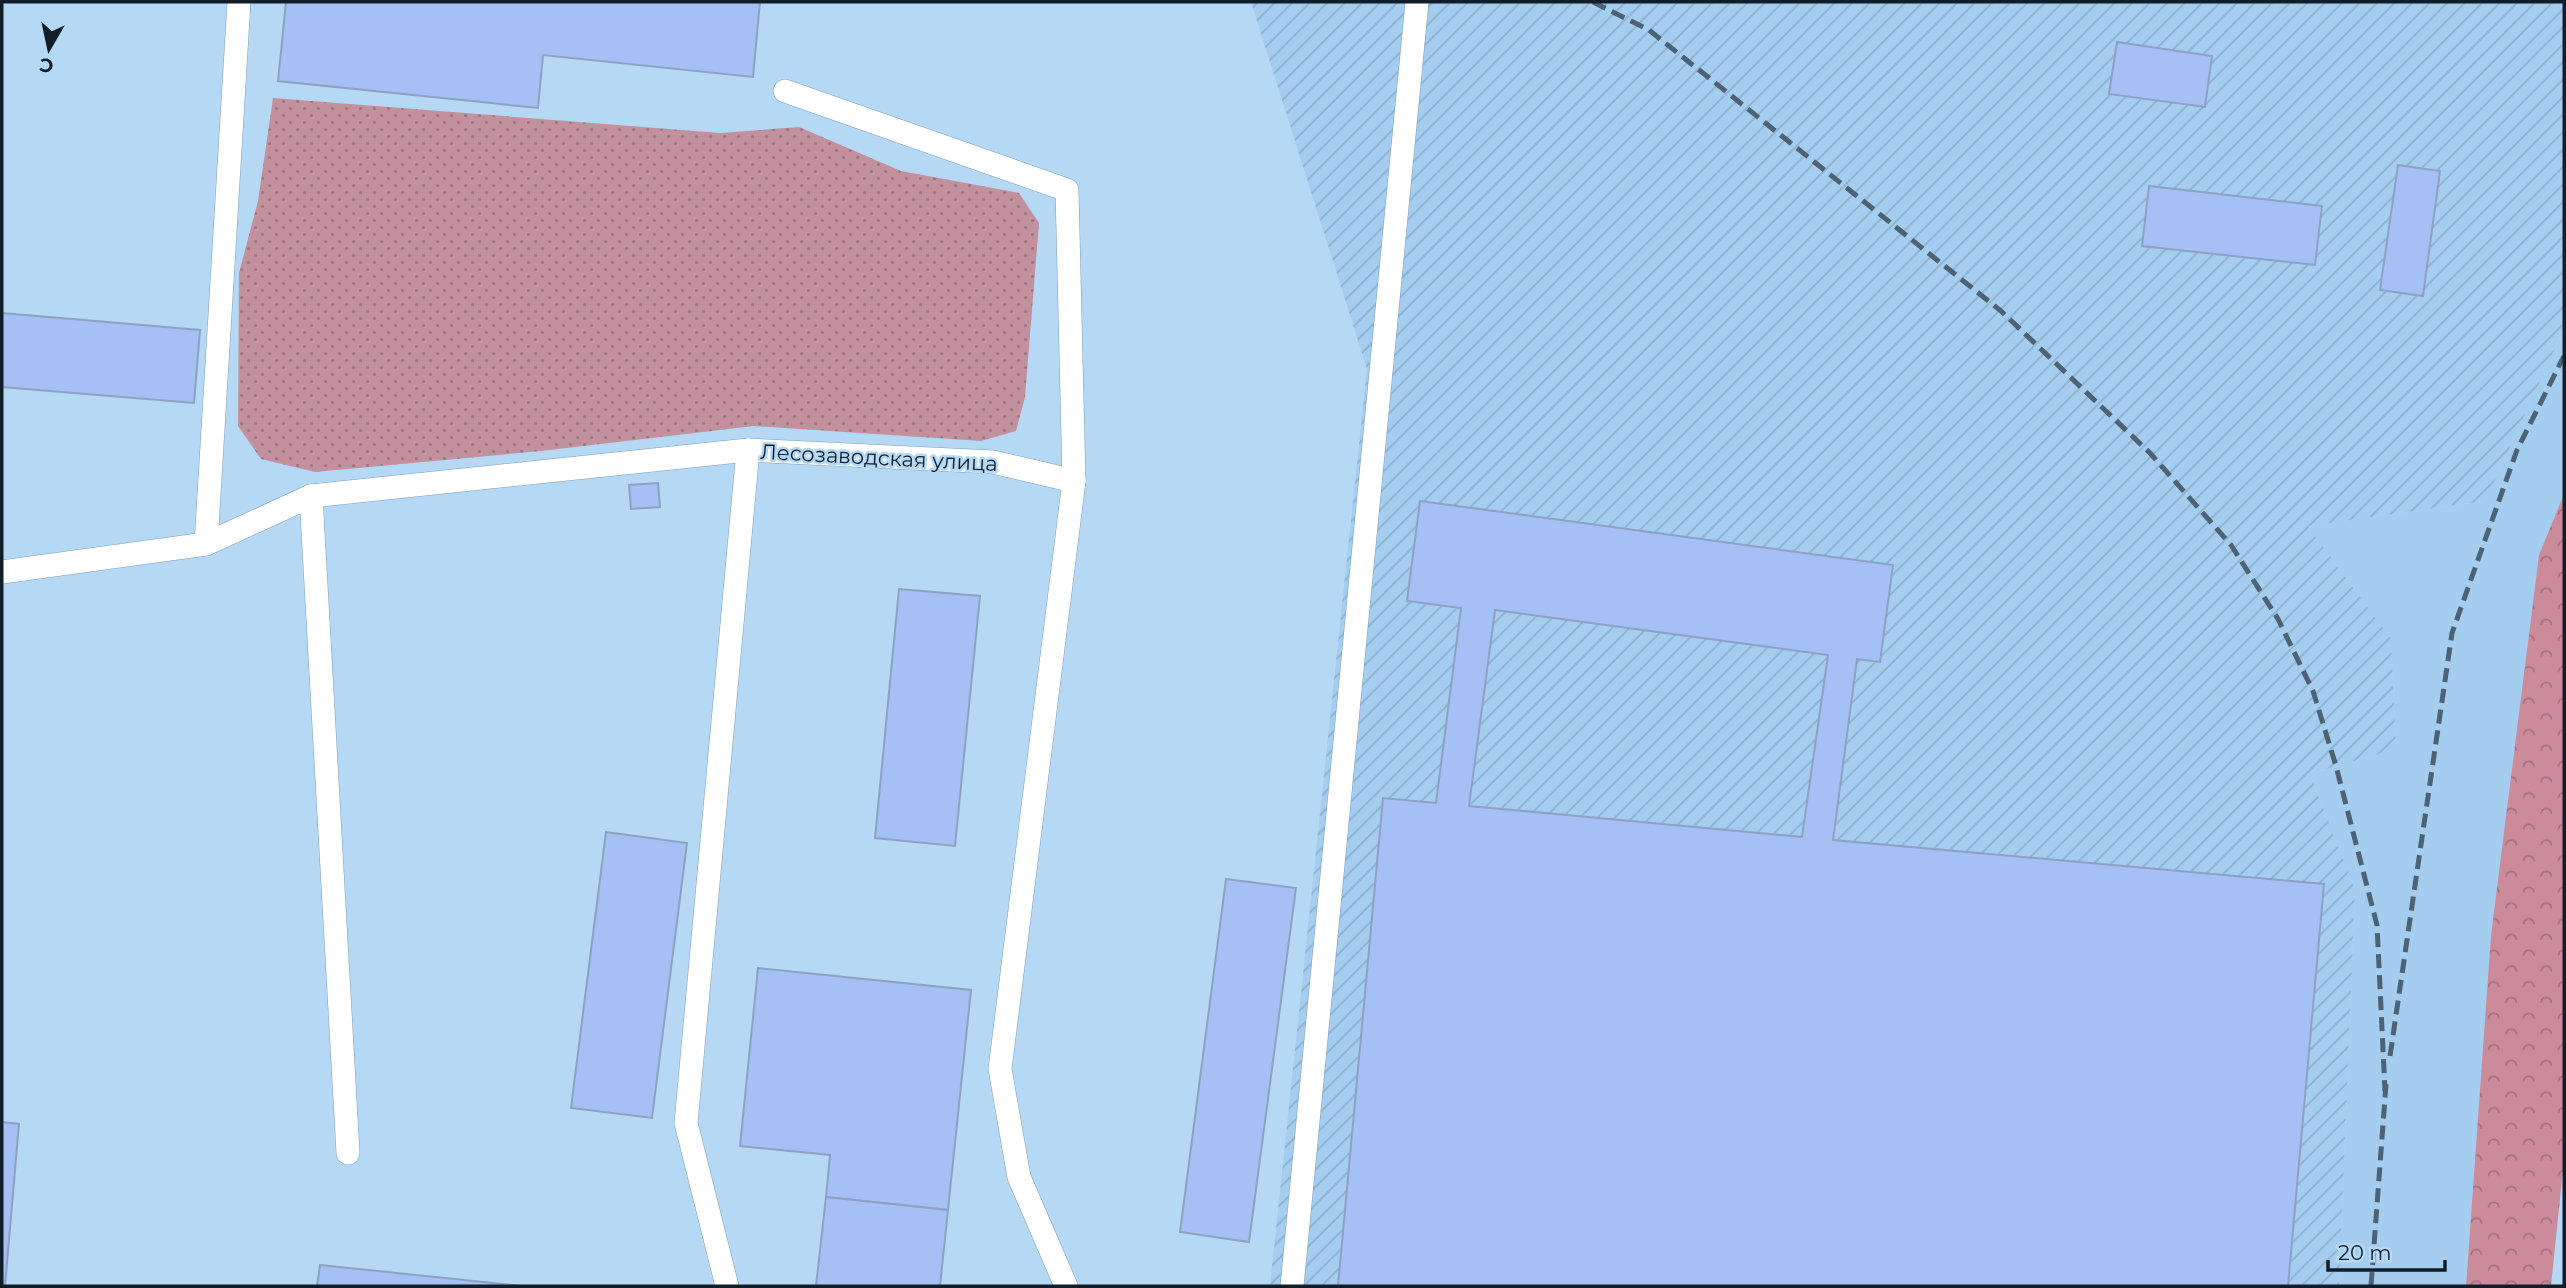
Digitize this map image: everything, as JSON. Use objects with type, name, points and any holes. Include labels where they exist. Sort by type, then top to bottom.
[{"type":"lane","points":[[206,544],[239,2]]},
{"type":"lane","points":[[1292,1286],[1417,2]]},
{"type":"lane","points":[[785,91],[1068,190],[1074,481],[1000,1069],[1019,1177],[1066,1286]]},
{"type":"lane","points":[[727,1286],[686,1123],[748,450]]},
{"type":"lane","name":"Лесозаводская улица","points":[[2,572],[206,544],[311,496],[748,450],[993,462],[1074,481]]},
{"type":"lane","points":[[311,496],[348,1153]]},
{"type":"shaded area","points":[[1251,2],[2564,2],[2564,329],[2485,501],[2308,526],[2391,639],[2396,749],[2310,774],[2355,890],[2339,1286],[1270,1286],[1367,369]]},
{"type":"shaded area","points":[[273,98],[720,133],[799,127],[901,171],[1019,193],[1039,223],[1025,397],[1016,431],[981,441],[754,426],[541,451],[315,472],[261,459],[238,426],[239,273],[258,201]]},
{"type":"shaded area","points":[[2564,329],[2564,494],[2539,556],[2491,935],[2466,1286],[2339,1286],[2355,890],[2310,774],[2396,749],[2391,639],[2308,526],[2485,501]]},
{"type":"green space","points":[[2564,494],[2564,1160],[2551,1286],[2466,1286],[2491,935],[2539,555]]},
{"type":"building","points":[[286,2],[760,2],[753,77],[543,55],[538,108],[278,81]]},
{"type":"building","points":[[2117,42],[2212,56],[2205,107],[2109,94]]},
{"type":"building","points":[[2398,165],[2440,171],[2423,296],[2380,290]]},
{"type":"building","points":[[2149,186],[2322,206],[2315,265],[2142,246]]},
{"type":"building","points":[[2,313],[200,330],[194,403],[2,387]]},
{"type":"building","points":[[658,483],[660,507],[631,509],[629,485]]},
{"type":"building","points":[[1420,501],[1893,565],[1880,662],[1857,659],[1833,840],[2324,884],[2288,1286],[1338,1286],[1383,798],[1436,803],[1461,608],[1407,601]],"holes":[[[1495,610],[1828,655],[1802,837],[1469,806]]]},
{"type":"building","points":[[899,589],[980,596],[955,846],[875,838]]},
{"type":"building","points":[[606,832],[687,843],[652,1118],[571,1108]]},
{"type":"building","points":[[1226,879],[1296,888],[1249,1242],[1180,1232]]},
{"type":"building","points":[[758,968],[971,990],[948,1210],[826,1197],[830,1155],[740,1146]]},
{"type":"building","points":[[2,1122],[19,1124],[5,1286],[2,1286]]},
{"type":"building","points":[[826,1197],[948,1210],[940,1286],[816,1286]]},
{"type":"building","points":[[320,1265],[522,1286],[317,1286]]},
{"type":"railway","points":[[1593,2],[1649,30],[2001,311],[2150,453],[2231,545],[2278,619],[2313,691],[2336,766],[2377,925],[2385,1091]]},
{"type":"railway","points":[[2390,1056],[2452,633],[2517,450],[2564,356]]},
{"type":"railway","points":[[2371,1286],[2386,1084]]}]
